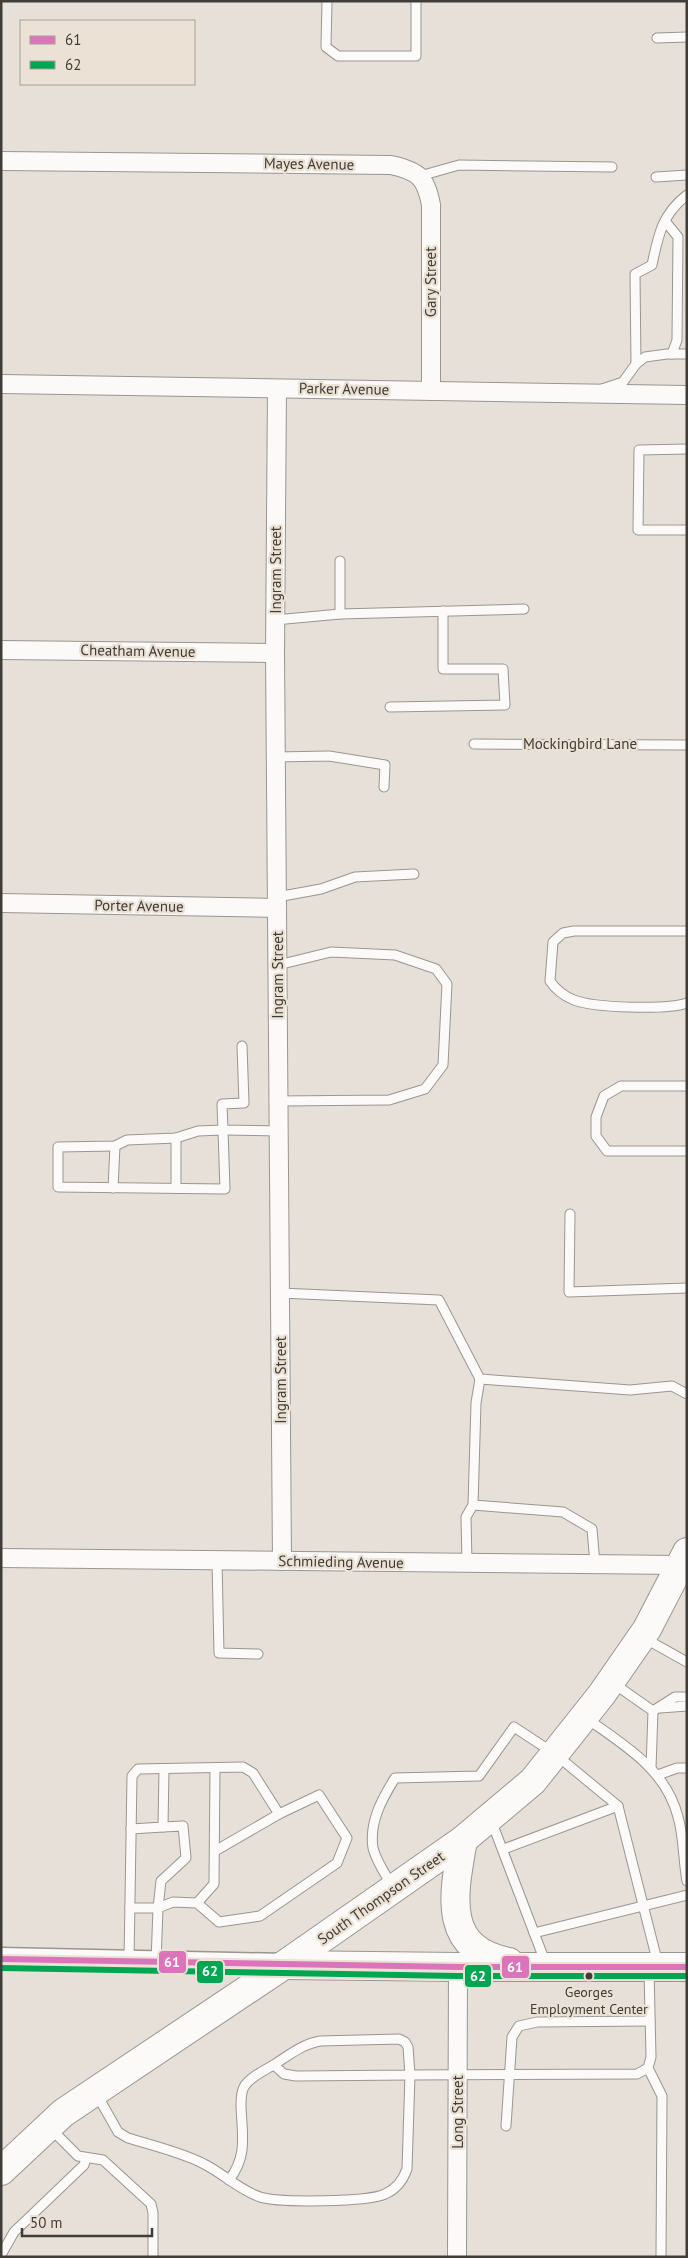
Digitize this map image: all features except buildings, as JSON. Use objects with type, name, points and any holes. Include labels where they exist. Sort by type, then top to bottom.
[{"type":"highway","name":"South Thompson Street","points":[[1,2171],[63,2113],[284,1965],[463,1840],[533,1781],[611,1681],[642,1636],[684,1559]]},
{"type":"highway","points":[[463,1840],[454,1900],[455,1916],[460,1929],[473,1947],[494,1959],[541,1967]]},
{"type":"highway","points":[[284,1965],[458,1968],[687,1967]]},
{"type":"street","name":"Mayes Avenue","points":[[1,161],[392,165],[407,169],[420,176]]},
{"type":"street","name":"Gary Street","points":[[420,176],[428,189],[431,205],[431,390]]},
{"type":"street","name":"Parker Avenue","points":[[1,384],[687,395]]},
{"type":"street","name":"Ingram Street","points":[[277,389],[275,653],[282,1561]]},
{"type":"street","name":"Cheatham Avenue","points":[[1,650],[275,653]]},
{"type":"street","name":"Porter Avenue","points":[[1,903],[277,902]]},
{"type":"street","name":"Schmieding Avenue","points":[[1,1558],[595,1564],[684,1559]]},
{"type":"street","points":[[1,1959],[284,1965]]},
{"type":"street","name":"Long Street","points":[[457,2257],[458,1968]]},
{"type":"lane","points":[[327,1],[326,47],[338,56],[416,56],[416,1]]},
{"type":"lane","points":[[657,38],[687,37]]},
{"type":"lane","points":[[420,176],[459,165],[612,167]]},
{"type":"lane","points":[[656,177],[687,175]]},
{"type":"lane","points":[[636,364],[635,274],[652,266],[657,238],[672,207],[687,195]]},
{"type":"lane","points":[[665,222],[678,236],[678,340],[672,354]]},
{"type":"lane","points":[[590,393],[623,382],[636,364],[645,357],[687,354]]},
{"type":"lane","points":[[687,449],[639,450],[638,530],[687,530]]},
{"type":"lane","points":[[340,561],[340,614]]},
{"type":"lane","points":[[276,620],[340,614],[524,609]]},
{"type":"lane","points":[[390,707],[504,705],[504,669],[443,669],[443,611]]},
{"type":"lane","name":"Mockingbird Lane","points":[[474,744],[687,745]]},
{"type":"lane","points":[[276,757],[329,756],[385,765],[384,788]]},
{"type":"lane","points":[[277,902],[355,877],[414,874]]},
{"type":"lane","points":[[687,931],[574,931],[563,933],[553,942],[550,981],[557,991],[573,1000],[591,1004],[670,1007],[687,1003]]},
{"type":"lane","points":[[278,965],[331,952],[395,955],[436,968],[447,984],[443,1065],[425,1089],[389,1100],[278,1100]]},
{"type":"lane","points":[[242,1046],[244,1103],[222,1104],[222,1130],[225,1189],[58,1187],[58,1147],[115,1146],[127,1140],[176,1138],[198,1131],[222,1130],[279,1131]]},
{"type":"lane","points":[[687,1086],[621,1086],[604,1096],[596,1118],[596,1136],[607,1151],[687,1151]]},
{"type":"lane","points":[[176,1138],[176,1188]]},
{"type":"lane","points":[[113,1188],[115,1146]]},
{"type":"lane","points":[[570,1214],[569,1292],[687,1288]]},
{"type":"lane","points":[[280,1292],[439,1300],[480,1379],[476,1403],[474,1505],[466,1517],[467,1563]]},
{"type":"lane","points":[[480,1379],[630,1390],[672,1386],[687,1394]]},
{"type":"lane","points":[[474,1505],[563,1512],[592,1529],[595,1564]]},
{"type":"lane","points":[[217,1560],[220,1653],[258,1654]]},
{"type":"lane","points":[[642,1636],[687,1662]]},
{"type":"lane","points":[[611,1681],[653,1711]]},
{"type":"lane","points":[[653,1711],[674,1696],[687,1697]]},
{"type":"lane","points":[[653,1711],[665,1707],[687,1706]]},
{"type":"lane","points":[[653,1711],[654,1771]]},
{"type":"lane","points":[[584,1716],[645,1761],[670,1792],[679,1818],[687,1882]]},
{"type":"lane","points":[[393,1889],[374,1848],[374,1829],[379,1806],[395,1778],[479,1776],[514,1727],[555,1754],[618,1806],[644,1905],[654,1967],[650,2021],[651,2057],[648,2068],[662,2096],[661,2257]]},
{"type":"lane","points":[[129,1961],[132,1776],[138,1769],[242,1767],[253,1773],[279,1814]]},
{"type":"lane","points":[[197,1903],[214,1884],[215,1768]]},
{"type":"lane","points":[[654,1771],[687,1768]]},
{"type":"lane","points":[[164,1769],[164,1828]]},
{"type":"lane","points":[[130,1908],[158,1908],[173,1902],[197,1903],[219,1922],[260,1916],[337,1863],[347,1838],[319,1795],[279,1814],[215,1851]]},
{"type":"lane","points":[[504,1849],[618,1806]]},
{"type":"lane","points":[[490,1817],[504,1849],[534,1933],[541,1967]]},
{"type":"lane","points":[[131,1829],[183,1826],[186,1858],[161,1881],[156,1962]]},
{"type":"lane","points":[[534,1933],[687,1896]]},
{"type":"lane","points":[[506,2126],[512,2037],[515,2030],[525,2023],[650,2021]]},
{"type":"lane","points":[[95,2092],[118,2132],[128,2138],[203,2162],[229,2180],[245,2191],[263,2198],[282,2200],[370,2198],[384,2195],[395,2188],[403,2179],[407,2169],[410,2075],[408,2047],[405,2042],[398,2039],[320,2041],[311,2043],[248,2081],[243,2087],[241,2098],[242,2155],[240,2165],[229,2180]]},
{"type":"lane","points":[[274,2065],[284,2074],[296,2076],[637,2074],[648,2068]]},
{"type":"lane","points":[[48,2127],[73,2152],[86,2158],[104,2160],[151,2204],[154,2257]]},
{"type":"lane","points":[[1,2255],[14,2232],[84,2165],[86,2158]]},
{"type":"transit line","name":"61","points":[[1,1959],[458,1967],[687,1967]]},
{"type":"transit line","name":"62","points":[[1,1968],[458,1976],[687,1976]]},
{"type":"place","name":"Georges Employment Center","points":[[589,1976]]}]
